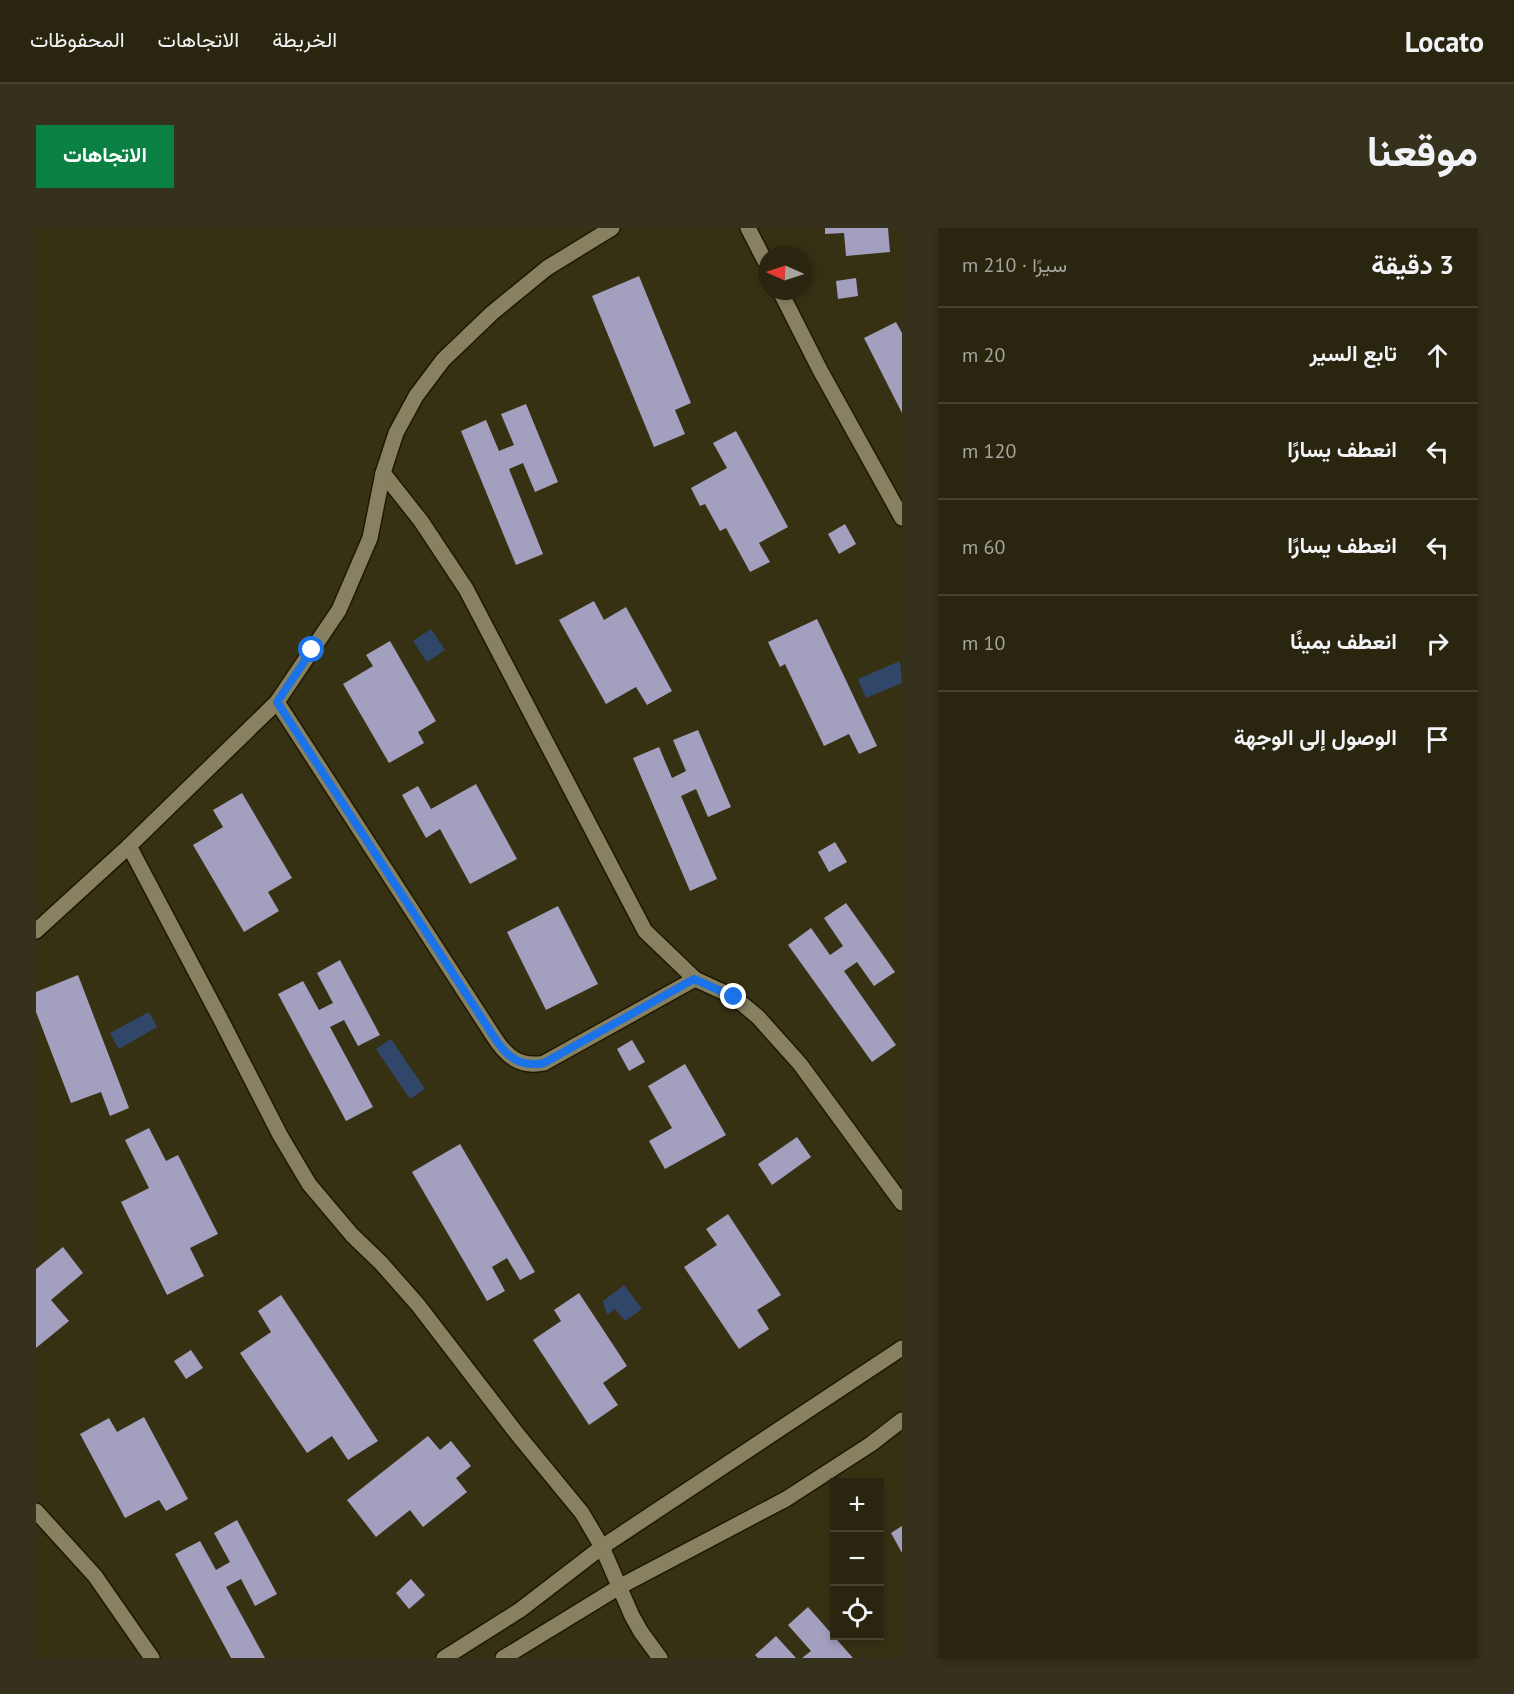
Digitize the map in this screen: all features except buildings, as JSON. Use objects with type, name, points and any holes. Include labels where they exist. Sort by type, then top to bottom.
[{"type":"street","points":[[36,931],[129,846],[277,702],[339,610],[370,538],[383,473],[396,433],[416,396],[443,360],[492,313],[548,268],[612,228]]},
{"type":"street","points":[[748,228],[758,247]]},
{"type":"street","points":[[785,300],[820,370],[902,518]]},
{"type":"street","points":[[383,473],[421,520],[466,589],[636,917],[657,945],[694,979],[734,997],[758,1017],[800,1064],[902,1203]]},
{"type":"street","points":[[277,702],[510,1059],[534,1065],[544,1063],[694,979]]},
{"type":"street","points":[[129,846],[280,1135],[309,1184],[352,1235],[381,1263],[418,1305],[518,1435],[582,1513],[602,1547],[641,1632],[660,1658]]},
{"type":"street","points":[[444,1658],[519,1610],[602,1547],[902,1348]]},
{"type":"street","points":[[503,1658],[619,1587],[786,1499],[902,1420]]},
{"type":"street","points":[[36,1511],[95,1576],[152,1658]]},
{"type":"water","points":[[431,629],[445,650],[427,662],[413,641]]},
{"type":"water","points":[[900,661],[902,683],[866,698],[858,679]]},
{"type":"water","points":[[149,1012],[157,1027],[119,1049],[110,1033]]},
{"type":"water","points":[[391,1039],[425,1089],[410,1099],[376,1049]]},
{"type":"water","points":[[624,1285],[642,1309],[625,1321],[615,1309],[607,1315],[603,1301]]},
{"type":"route","points":[[312,650],[277,702],[510,1059],[534,1065],[544,1063],[694,979],[734,997]]}]
